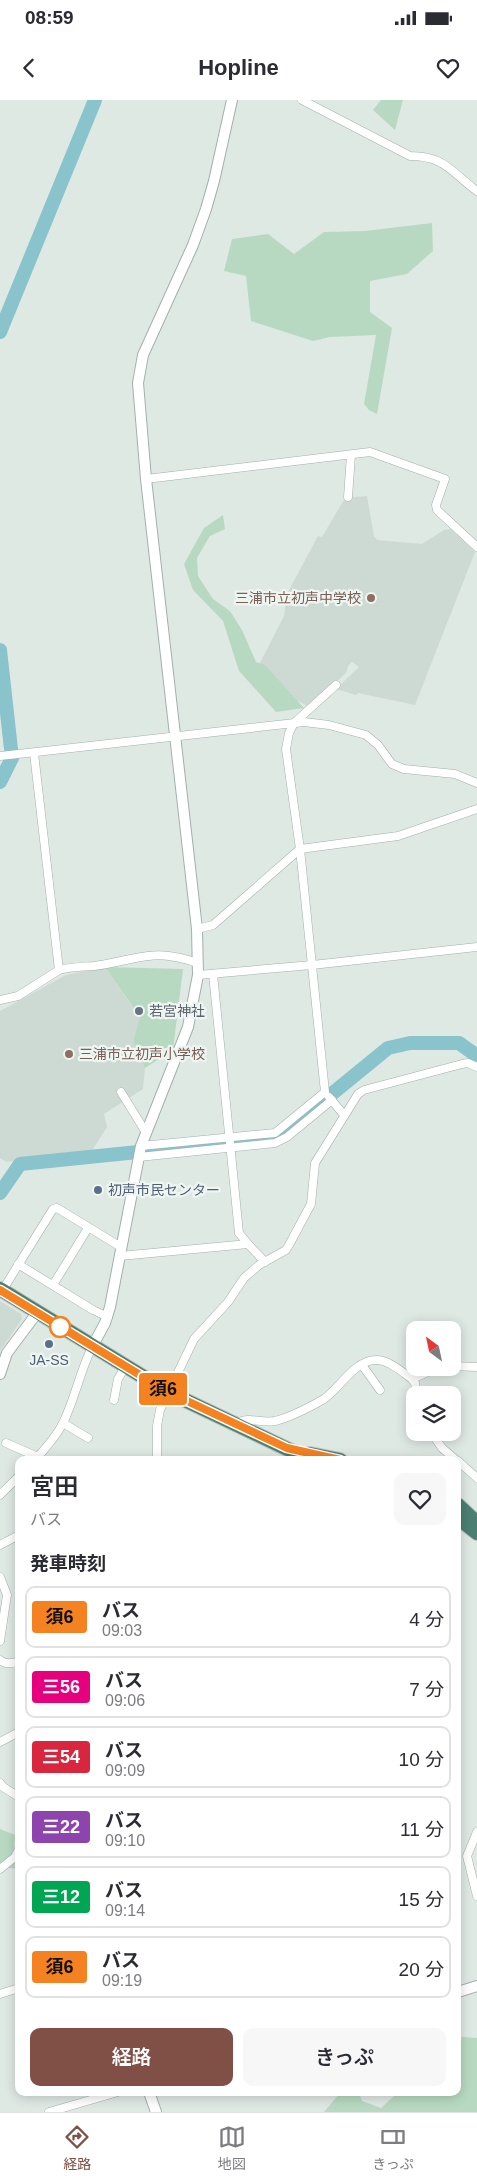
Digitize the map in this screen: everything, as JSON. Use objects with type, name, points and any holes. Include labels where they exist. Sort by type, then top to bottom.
[{"type":"highway","points":[[1,1290],[168,1392],[303,1456]]},
{"type":"highway","points":[[287,1448],[322,1456]]},
{"type":"highway","points":[[461,1508],[477,1523]]},
{"type":"highway","points":[[461,1520],[477,1533]]},
{"type":"street","points":[[38,1456],[52,1440],[63,1423],[84,1361],[108,1317],[140,1152],[146,1132],[183,1043],[198,975],[197,929],[138,395],[140,369],[152,333],[193,245],[206,209],[214,182],[232,100]]},
{"type":"street","points":[[302,100],[410,156],[428,156],[445,163],[455,174],[477,191]]},
{"type":"street","points":[[146,479],[370,452],[445,479],[436,505],[437,510],[477,547]]},
{"type":"street","points":[[348,497],[351,455]]},
{"type":"street","points":[[336,685],[294,723],[289,733],[286,749],[300,849],[312,965],[329,1096],[344,1115]]},
{"type":"street","points":[[8,755],[294,723],[329,725],[350,730],[371,739],[392,764],[404,770],[455,774],[477,783]]},
{"type":"street","points":[[34,753],[59,970]]},
{"type":"street","points":[[197,929],[213,925],[300,849],[405,834],[477,809]]},
{"type":"street","points":[[198,975],[477,947]]},
{"type":"street","points":[[0,1000],[18,996],[59,970],[157,955],[175,956],[198,964]]},
{"type":"street","points":[[214,974],[239,1233],[265,1262]]},
{"type":"street","points":[[157,1456],[157,1426],[160,1410],[194,1339],[228,1302],[238,1283],[265,1262],[286,1250],[311,1204],[315,1163],[353,1100],[364,1090],[462,1064],[468,1063],[477,1066]]},
{"type":"street","points":[[121,1092],[146,1132]]},
{"type":"street","points":[[140,1152],[230,1143],[274,1134],[329,1096]]},
{"type":"street","points":[[1,1290],[53,1210],[57,1208],[120,1252],[248,1244]]},
{"type":"street","points":[[53,1285],[88,1228]]},
{"type":"street","points":[[18,1264],[108,1317]]},
{"type":"street","points":[[0,1374],[10,1348],[37,1312]]},
{"type":"street","points":[[234,1424],[250,1418],[264,1422],[286,1417],[324,1398],[362,1365],[374,1360],[382,1360],[412,1379],[416,1386]]},
{"type":"street","points":[[362,1365],[380,1390]]},
{"type":"street","points":[[461,1366],[477,1367]]},
{"type":"street","points":[[114,1400],[118,1379],[126,1367]]},
{"type":"street","points":[[412,1379],[419,1376]]},
{"type":"street","points":[[63,1423],[88,1438]]},
{"type":"street","points":[[437,1441],[452,1456]]},
{"type":"street","points":[[6,1443],[32,1456]]},
{"type":"street","points":[[461,1464],[477,1478]]},
{"type":"street","points":[[0,1495],[15,1480]]},
{"type":"street","points":[[0,1545],[15,1538]]},
{"type":"street","points":[[0,1577],[7,1595],[0,1641]]},
{"type":"street","points":[[1,1664],[15,1663]]},
{"type":"street","points":[[0,1742],[15,1734]]},
{"type":"street","points":[[0,1782],[3,1787],[15,1794]]},
{"type":"street","points":[[477,1832],[467,1856],[477,1896]]},
{"type":"street","points":[[0,1869],[15,1856]]},
{"type":"street","points":[[461,1857],[467,1856]]},
{"type":"street","points":[[461,1991],[477,1986]]},
{"type":"street","points":[[0,1994],[15,1989]]},
{"type":"street","points":[[49,2112],[104,2096]]},
{"type":"street","points":[[150,2096],[156,2112]]},
{"type":"shaded area","name":"三浦市立初声中学校","points":[[367,496],[374,536],[377,540],[422,544],[444,530],[451,529],[475,552],[415,705],[358,693],[356,695],[336,689],[359,667],[352,662],[348,666],[346,673],[307,706],[288,695],[259,665],[284,616],[287,594],[318,536],[322,537],[345,498]]},
{"type":"shaded area","name":"三浦市立初声小学校","points":[[105,967],[140,1018],[133,1041],[145,1068],[143,1089],[104,1114],[107,1127],[91,1152],[6,1162],[0,1158],[0,1011],[66,975]]},
{"type":"shaded area","points":[[0,1301],[21,1314],[22,1319],[0,1351]]},
{"type":"green space","points":[[381,100],[403,100],[395,130],[373,110]]},
{"type":"green space","points":[[432,223],[433,251],[407,274],[370,281],[370,312],[392,328],[377,414],[369,410],[364,404],[376,335],[330,337],[313,341],[251,321],[246,276],[224,271],[232,239],[268,234],[294,254],[324,232],[365,231]]},
{"type":"green space","points":[[223,515],[225,529],[210,536],[197,558],[198,576],[213,599],[230,611],[242,630],[256,662],[265,665],[304,708],[276,712],[239,671],[223,621],[193,590],[184,564],[204,528]]},
{"type":"green space","points":[[105,967],[183,969],[173,1050],[145,1068],[133,1041],[140,1017]]},
{"type":"green space","points":[[0,1829],[15,1835],[15,1869],[0,1867]]},
{"type":"green space","points":[[461,2038],[477,2038],[477,2112],[324,2112],[337,2096],[360,2096],[362,2101],[381,2108],[394,2096],[461,2096]]},
{"type":"waterway","points":[[0,332],[95,100]]},
{"type":"waterway","points":[[0,650],[12,758],[0,782]]},
{"type":"waterway","points":[[0,1193],[20,1164],[275,1138],[284,1133],[388,1048],[410,1043],[459,1043],[477,1056]]},
{"type":"bus line","name":"須6","points":[[0,1290],[168,1392],[287,1448],[318,1456]]},
{"type":"place","name":"三浦市立初声中学校","points":[[371,598]]},
{"type":"place","name":"若宮神社","points":[[139,1011]]},
{"type":"place","name":"三浦市立初声小学校","points":[[69,1054]]},
{"type":"place","name":"初声市民センター","points":[[98,1190]]},
{"type":"place","name":"JA-SS","points":[[49,1344]]}]
